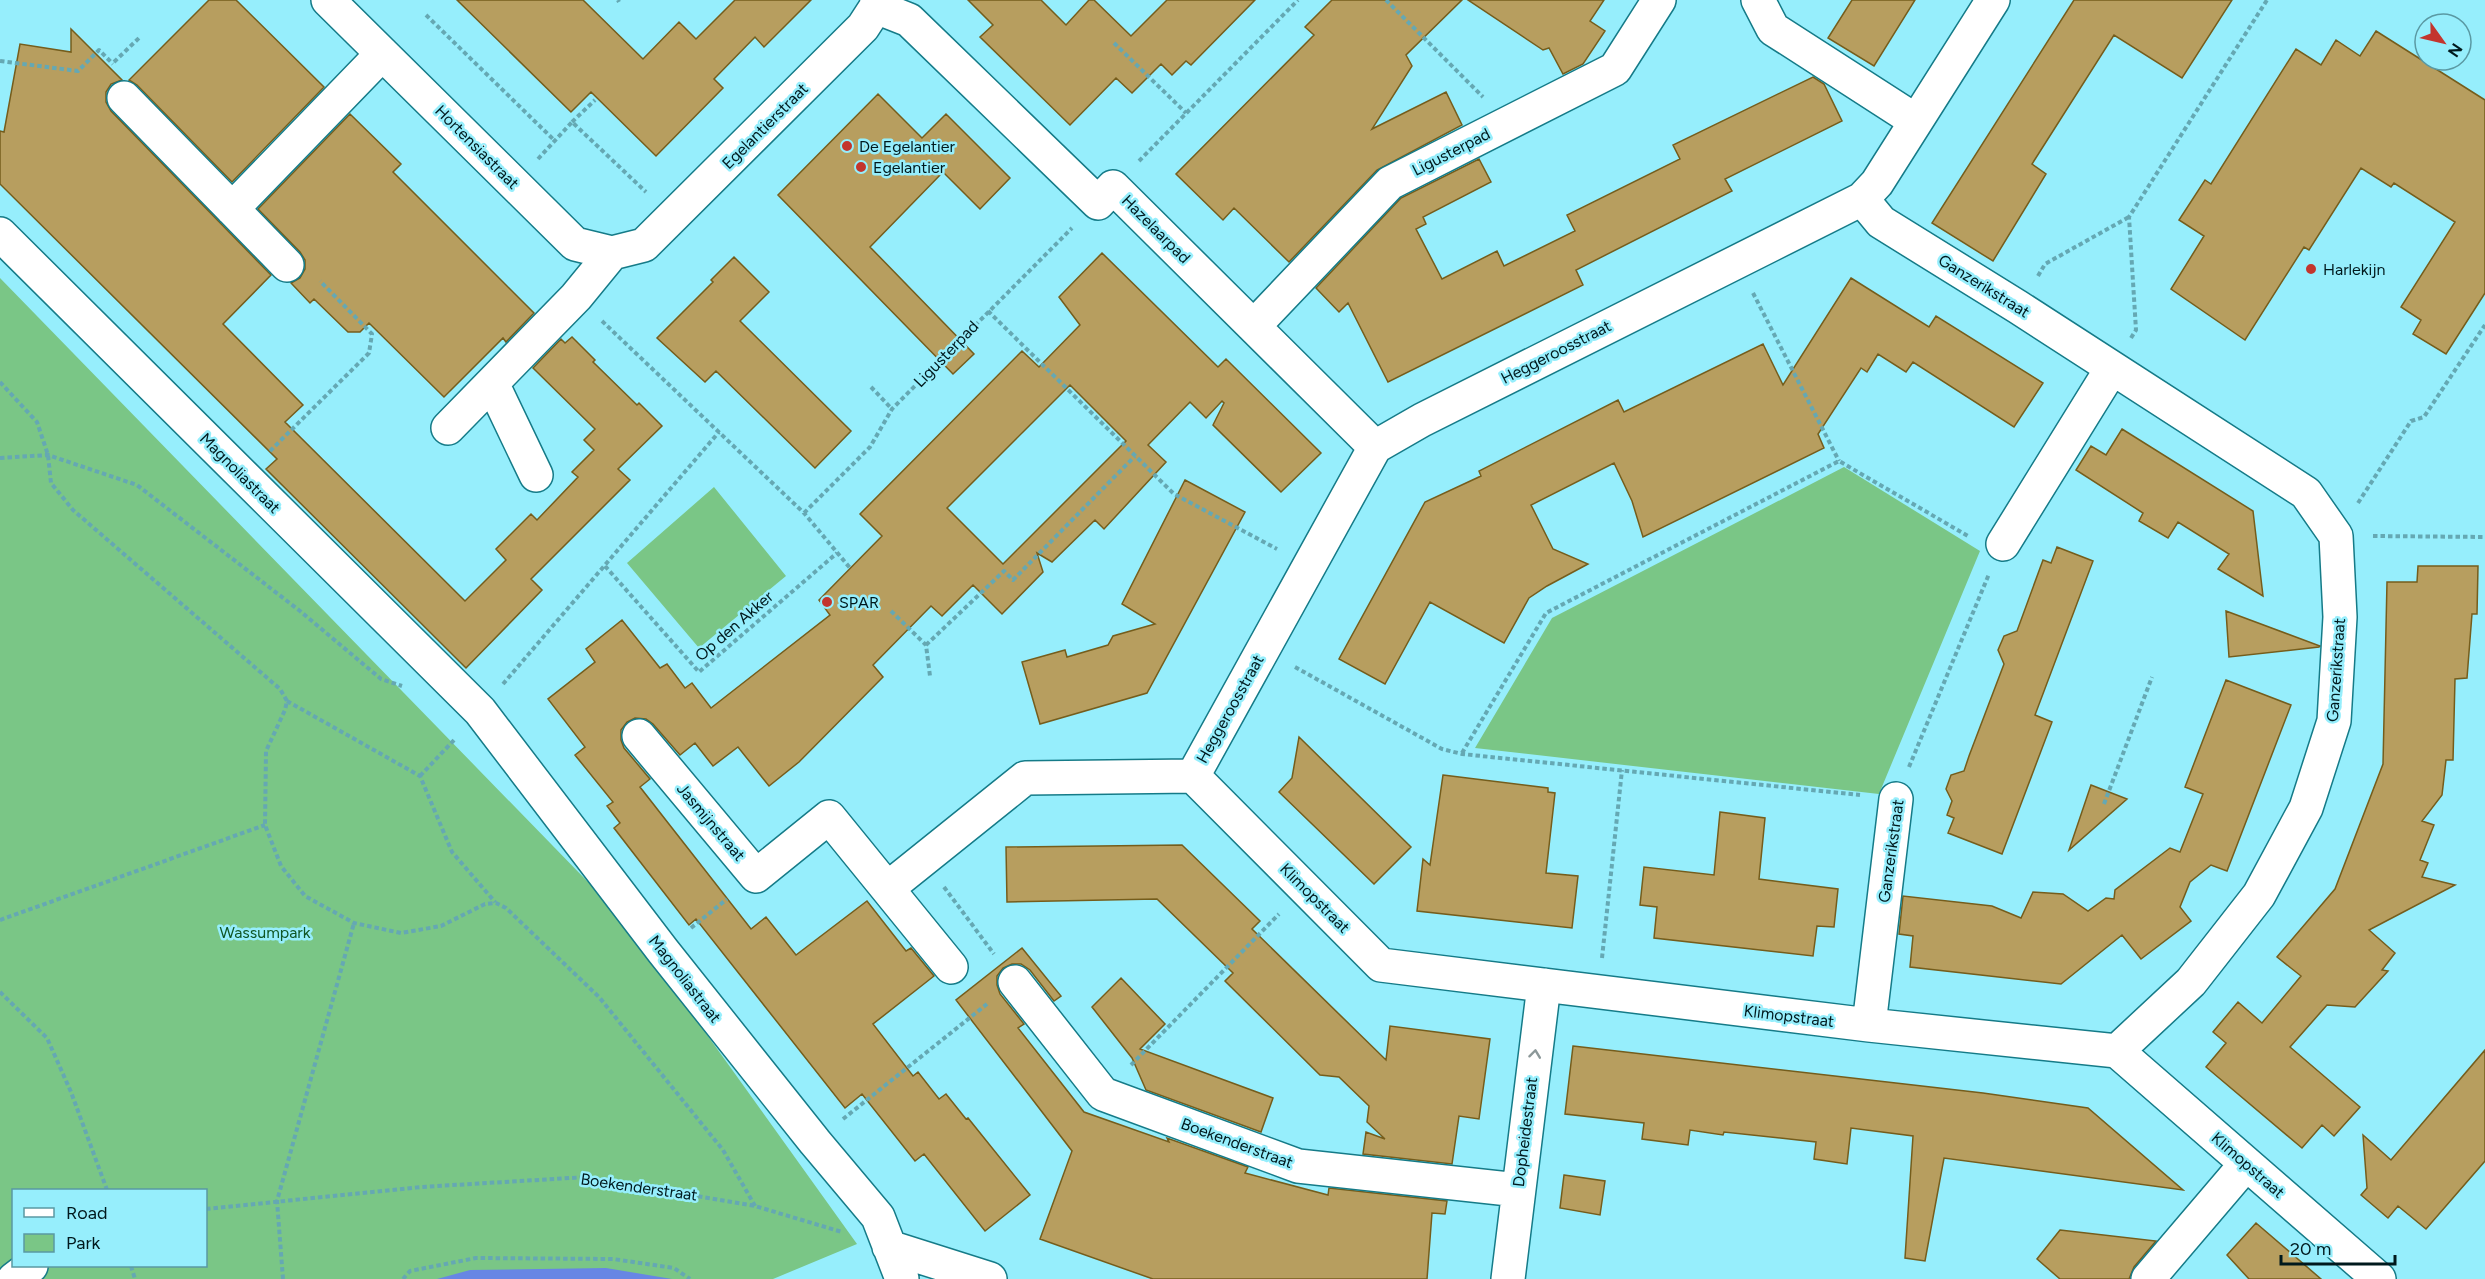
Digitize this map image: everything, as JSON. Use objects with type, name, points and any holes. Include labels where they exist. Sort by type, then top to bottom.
[{"type":"street","name":"Hortensiastraat","points":[[328,0],[575,244],[612,253],[644,245]]},
{"type":"street","name":"Ligusterpad","points":[[1254,326],[1390,183],[1615,69],[1659,0]]},
{"type":"street","points":[[1758,0],[1773,30],[1916,121]]},
{"type":"street","name":"Heggeroosstraat","points":[[1193,776],[1376,447],[1422,420],[1862,199],[1877,183],[1993,0]]},
{"type":"street","name":"Hazelaarpad","points":[[877,3],[909,21],[1254,326],[1376,447]]},
{"type":"street","name":"Egelantierstraat","points":[[644,245],[863,27],[877,3]]},
{"type":"street","points":[[232,209],[382,54]]},
{"type":"street","points":[[121,84],[232,209],[287,265]]},
{"type":"street","name":"Ganzerikstraat","points":[[1862,199],[1881,222],[2018,307],[2306,493],[2336,536],[2340,617],[2334,721],[2306,808],[2259,895],[2191,982],[2117,1052]]},
{"type":"street","name":"Magnoliastraat","points":[[0,234],[480,711],[663,951],[815,1142],[878,1216],[903,1279]]},
{"type":"street","points":[[448,428],[576,297],[612,253]]},
{"type":"street","points":[[2000,549],[2112,368]]},
{"type":"street","points":[[492,383],[536,475]]},
{"type":"street","name":"Jasmijnstraat","points":[[639,736],[756,876],[830,817],[951,967]]},
{"type":"street","points":[[888,888],[1025,778],[1193,776]]},
{"type":"street","name":"Klimopstraat","points":[[1193,776],[1381,965],[1869,1025],[2117,1052],[2379,1279]]},
{"type":"street","name":"Ganzerikstraat","points":[[1869,1025],[1896,799]]},
{"type":"street","points":[[1015,982],[1103,1094]]},
{"type":"street","name":"Dopheidestraat","points":[[1508,1279],[1544,985]]},
{"type":"street","name":"Boekenderstraat","points":[[1103,1094],[1298,1166],[1518,1190]]},
{"type":"street","points":[[2148,1279],[2246,1164]]},
{"type":"street","points":[[889,1247],[990,1279]]},
{"type":"street","points":[[14,1279],[30,1267]]},
{"type":"path","name":"Ligusterpad","points":[[804,513],[870,447],[892,409],[1298,0]]},
{"type":"path","points":[[1386,0],[1508,123]]},
{"type":"path","points":[[2018,307],[2045,264],[2128,217],[2267,0]]},
{"type":"path","points":[[426,15],[555,141]]},
{"type":"path","points":[[112,64],[139,38]]},
{"type":"path","points":[[1114,43],[1186,113]]},
{"type":"path","points":[[0,61],[78,71],[99,50],[112,64],[121,84]]},
{"type":"path","points":[[514,184],[595,100]]},
{"type":"path","points":[[572,122],[672,218]]},
{"type":"path","points":[[2112,368],[2136,330],[2128,217]]},
{"type":"path","points":[[244,476],[369,353],[372,334],[299,260],[287,265]]},
{"type":"path","points":[[1737,261],[1839,460],[2000,549]]},
{"type":"path","points":[[576,297],[804,513],[850,568]]},
{"type":"path","points":[[988,310],[1174,494],[1309,567]]},
{"type":"path","points":[[2379,470],[2411,421],[2424,417],[2485,325]]},
{"type":"path","points":[[0,382],[37,422],[48,455],[51,483],[73,510],[280,689],[286,701],[285,710],[267,751],[265,825],[281,866],[305,896],[354,923],[401,933],[441,926],[485,904],[496,903]]},
{"type":"path","points":[[871,387],[892,409]]},
{"type":"path","points":[[480,711],[719,432]]},
{"type":"path","points":[[0,458],[48,455],[137,485],[300,611],[381,680],[403,686]]},
{"type":"path","points":[[926,645],[1004,571],[1013,580],[1135,456]]},
{"type":"path","points":[[1462,753],[1546,613],[1839,460]]},
{"type":"path","points":[[2336,536],[2485,537]]},
{"type":"path","name":"Ganzerikstraat","points":[[1896,799],[2000,549]]},
{"type":"path","name":"Op den Akker","points":[[605,566],[699,672],[837,553]]},
{"type":"path","points":[[891,611],[926,645],[930,676]]},
{"type":"path","points":[[1263,649],[1442,749],[1896,799]]},
{"type":"path","points":[[2104,804],[2152,677]]},
{"type":"path","points":[[286,701],[420,776],[452,852],[496,903],[506,908],[599,998],[723,1150],[755,1206]]},
{"type":"path","points":[[420,776],[449,746]]},
{"type":"path","points":[[1599,992],[1622,770]]},
{"type":"path","points":[[0,920],[265,825]]},
{"type":"path","points":[[815,1142],[1015,982],[924,859]]},
{"type":"path","points":[[663,951],[756,876]]},
{"type":"path","points":[[1103,1094],[1305,888]]},
{"type":"path","points":[[283,1279],[277,1201],[354,923]]},
{"type":"path","points":[[0,992],[47,1038],[72,1092],[106,1189]]},
{"type":"path","name":"Boekenderstraat","points":[[207,1209],[421,1187],[587,1177],[755,1206],[889,1247]]},
{"type":"path","points":[[403,1279],[410,1271],[476,1258],[538,1257],[613,1259],[674,1268],[690,1279]]},
{"type":"green space","name":"Wassumpark","points":[[0,278],[624,919],[857,1244],[773,1279],[0,1279]]},
{"type":"green space","points":[[1844,467],[1980,551],[1879,794],[1475,748],[1552,618]]},
{"type":"green space","points":[[714,487],[786,576],[699,648],[627,563]]},
{"type":"water","points":[[606,1268],[672,1279],[437,1279],[470,1270]]},
{"type":"building","points":[[209,0],[236,0],[324,87],[232,182],[137,85],[129,80]]},
{"type":"building","points":[[457,0],[583,0],[643,59],[679,22],[696,39],[735,0],[811,0],[764,47],[755,37],[714,79],[723,88],[656,156],[591,92],[571,112]]},
{"type":"building","points":[[968,0],[1041,0],[1066,25],[1089,0],[1094,0],[1131,36],[1167,0],[1255,0],[1191,65],[1186,61],[1172,75],[1161,64],[1132,93],[1116,78],[1070,125],[980,37],[993,25]]},
{"type":"building","points":[[1332,0],[1462,0],[1406,55],[1412,66],[1372,129],[1446,92],[1462,125],[1377,170],[1289,262],[1234,208],[1223,220],[1176,174],[1314,35],[1305,27]]},
{"type":"building","points":[[1468,0],[1604,0],[1590,21],[1605,31],[1583,64],[1563,74],[1549,48],[1543,50]]},
{"type":"building","points":[[1852,0],[1915,0],[1874,66],[1828,38]]},
{"type":"building","points":[[2074,0],[2232,0],[2182,78],[2114,35],[2032,164],[2046,174],[1993,261],[1932,223]]},
{"type":"building","points":[[71,29],[122,80],[111,84],[106,92],[106,102],[111,111],[271,275],[223,324],[303,405],[285,422],[465,601],[506,560],[496,549],[531,514],[537,520],[578,477],[572,472],[594,450],[584,440],[595,429],[533,368],[561,339],[565,343],[572,337],[595,360],[593,362],[662,426],[618,469],[630,480],[531,579],[542,590],[466,668],[266,469],[277,459],[0,184],[0,131],[4,132],[20,44],[71,52]]},
{"type":"building","points":[[2376,31],[2413,54],[2413,72],[2441,72],[2485,100],[2485,293],[2446,354],[2413,334],[2421,320],[2401,307],[2455,222],[2394,183],[2391,187],[2361,168],[2309,250],[2304,247],[2245,340],[2171,289],[2204,236],[2179,220],[2205,180],[2211,184],[2296,49],[2321,65],[2336,40],[2360,56]]},
{"type":"building","points":[[1813,77],[1824,84],[1842,121],[1725,179],[1732,191],[1576,270],[1583,285],[1388,382],[1348,303],[1339,312],[1316,288],[1401,198],[1479,159],[1491,182],[1423,217],[1426,224],[1416,229],[1442,279],[1497,251],[1504,266],[1575,231],[1567,215],[1680,159],[1673,145]]},
{"type":"building","name":"Egelantier","points":[[878,94],[922,138],[946,114],[1010,178],[980,209],[943,172],[870,247],[974,354],[953,374],[778,195]]},
{"type":"building","points":[[350,114],[401,164],[393,172],[534,313],[506,342],[503,338],[444,397],[369,323],[360,332],[348,332],[314,299],[310,303],[291,283],[300,278],[305,269],[305,260],[258,209]]},
{"type":"building","points":[[1102,253],[1218,367],[1226,359],[1321,453],[1281,492],[1213,425],[1224,403],[1222,401],[1206,418],[1190,402],[1148,445],[1166,462],[1104,529],[1095,520],[1052,562],[1037,553],[1043,572],[1002,614],[973,585],[942,616],[931,606],[873,665],[883,677],[799,762],[769,786],[738,747],[713,766],[695,743],[680,755],[646,719],[635,718],[627,722],[621,730],[624,748],[650,779],[640,787],[751,929],[766,917],[796,955],[867,901],[906,951],[911,948],[934,976],[873,1024],[913,1076],[918,1072],[939,1099],[946,1094],[1030,1195],[985,1231],[924,1154],[915,1161],[862,1094],[845,1108],[696,919],[689,925],[614,828],[620,823],[607,806],[613,802],[575,755],[585,747],[548,699],[595,662],[586,649],[622,620],[660,668],[667,664],[685,688],[692,683],[711,708],[830,615],[819,600],[882,536],[860,514],[1022,351],[1039,367],[1080,325],[1059,297]],"holes":[[[1070,385],[1126,441],[1003,564],[947,508]]]},
{"type":"building","points":[[734,257],[769,292],[740,321],[851,431],[815,468],[716,371],[705,382],[657,338],[713,282],[711,280]]},
{"type":"building","points":[[1851,278],[1929,327],[1936,316],[2043,383],[2014,427],[1913,362],[1906,372],[1878,354],[1867,372],[1861,368],[1818,434],[1824,448],[1643,537],[1632,501],[1614,463],[1531,505],[1553,549],[1588,564],[1529,598],[1504,643],[1430,602],[1385,684],[1339,659],[1425,502],[1481,476],[1479,471],[1618,400],[1624,412],[1763,344],[1783,385]]},
{"type":"building","points":[[2122,429],[2253,511],[2263,596],[2218,569],[2229,554],[2178,522],[2168,538],[2139,521],[2143,513],[2076,470],[2091,446],[2106,455]]},
{"type":"building","points":[[1185,480],[1245,512],[1147,693],[1040,724],[1022,662],[1065,650],[1067,657],[1108,645],[1113,636],[1155,624],[1122,604]]},
{"type":"building","points":[[2057,547],[2093,561],[2035,715],[2052,722],[2002,854],[1948,833],[1954,818],[1947,815],[1952,801],[1946,789],[1951,775],[1964,771],[2004,664],[1998,650],[2004,636],[2017,631],[2043,560],[2051,563]]},
{"type":"building","points":[[2418,566],[2478,566],[2477,614],[2472,614],[2467,678],[2455,679],[2453,760],[2446,760],[2442,795],[2422,821],[2434,825],[2420,860],[2428,863],[2422,877],[2455,885],[2369,930],[2395,953],[2382,970],[2388,971],[2355,1007],[2327,1005],[2290,1047],[2360,1107],[2334,1136],[2322,1125],[2302,1148],[2206,1067],[2226,1043],[2213,1032],[2238,1002],[2262,1023],[2301,976],[2277,957],[2335,889],[2383,764],[2387,582],[2417,582]]},
{"type":"building","points":[[2226,611],[2320,646],[2229,657]]},
{"type":"building","points":[[2226,680],[2291,705],[2227,871],[2211,865],[2190,882],[2180,907],[2191,921],[2141,959],[2122,935],[2061,984],[1910,967],[1913,936],[1899,934],[1903,896],[1992,906],[2021,918],[2033,892],[2063,894],[2088,911],[2106,898],[2114,899],[2115,890],[2170,848],[2180,852],[2203,794],[2185,787]]},
{"type":"building","points":[[1299,737],[1411,847],[1374,884],[1279,792],[1292,778]]},
{"type":"building","points":[[1443,775],[1548,788],[1548,792],[1555,793],[1546,873],[1578,876],[1572,928],[1417,911],[1423,859],[1430,865]]},
{"type":"building","points":[[2091,785],[2127,799],[2069,850]]},
{"type":"building","points":[[1720,812],[1765,818],[1759,879],[1838,889],[1834,927],[1817,926],[1813,956],[1654,938],[1657,907],[1640,905],[1644,867],[1714,875]]},
{"type":"building","points":[[1182,845],[1260,921],[1252,929],[1386,1060],[1390,1026],[1490,1039],[1479,1119],[1459,1116],[1452,1164],[1363,1154],[1366,1132],[1385,1139],[1367,1122],[1369,1106],[1339,1077],[1320,1075],[1225,981],[1233,973],[1157,899],[1007,902],[1006,847]]},
{"type":"building","points":[[1022,948],[1061,996],[1054,1001],[1030,970],[1021,964],[1012,964],[1003,968],[997,976],[1000,994],[1024,1024],[1018,1028],[1084,1112],[1248,1167],[1245,1173],[1328,1195],[1329,1188],[1447,1201],[1445,1214],[1432,1213],[1427,1279],[1153,1279],[1040,1239],[1072,1151],[956,1000]]},
{"type":"building","points":[[1121,978],[1165,1024],[1140,1049],[1273,1098],[1261,1132],[1146,1090],[1132,1058],[1092,1007]]},
{"type":"building","points":[[1573,1046],[1983,1093],[2088,1108],[2183,1190],[1944,1158],[1925,1261],[1905,1258],[1913,1136],[1851,1128],[1847,1164],[1814,1159],[1816,1142],[1724,1132],[1723,1135],[1690,1130],[1688,1145],[1642,1139],[1644,1123],[1565,1114]]},
{"type":"building","points":[[2485,1050],[2485,1161],[2426,1229],[2398,1206],[2388,1218],[2361,1195],[2367,1188],[2363,1135],[2391,1160]]},
{"type":"building","points":[[1564,1175],[1605,1181],[1600,1215],[1560,1208]]},
{"type":"building","points":[[2256,1223],[2321,1279],[2249,1279],[2227,1255]]},
{"type":"building","points":[[2060,1230],[2156,1241],[2134,1267],[2129,1279],[2060,1279],[2037,1259]]},
{"type":"place","name":"De Egelantier","points":[[847,146]]},
{"type":"place","name":"Egelantier","points":[[861,167]]},
{"type":"place","name":"Harlekijn","points":[[2311,269]]},
{"type":"place","name":"SPAR","points":[[827,602]]}]
